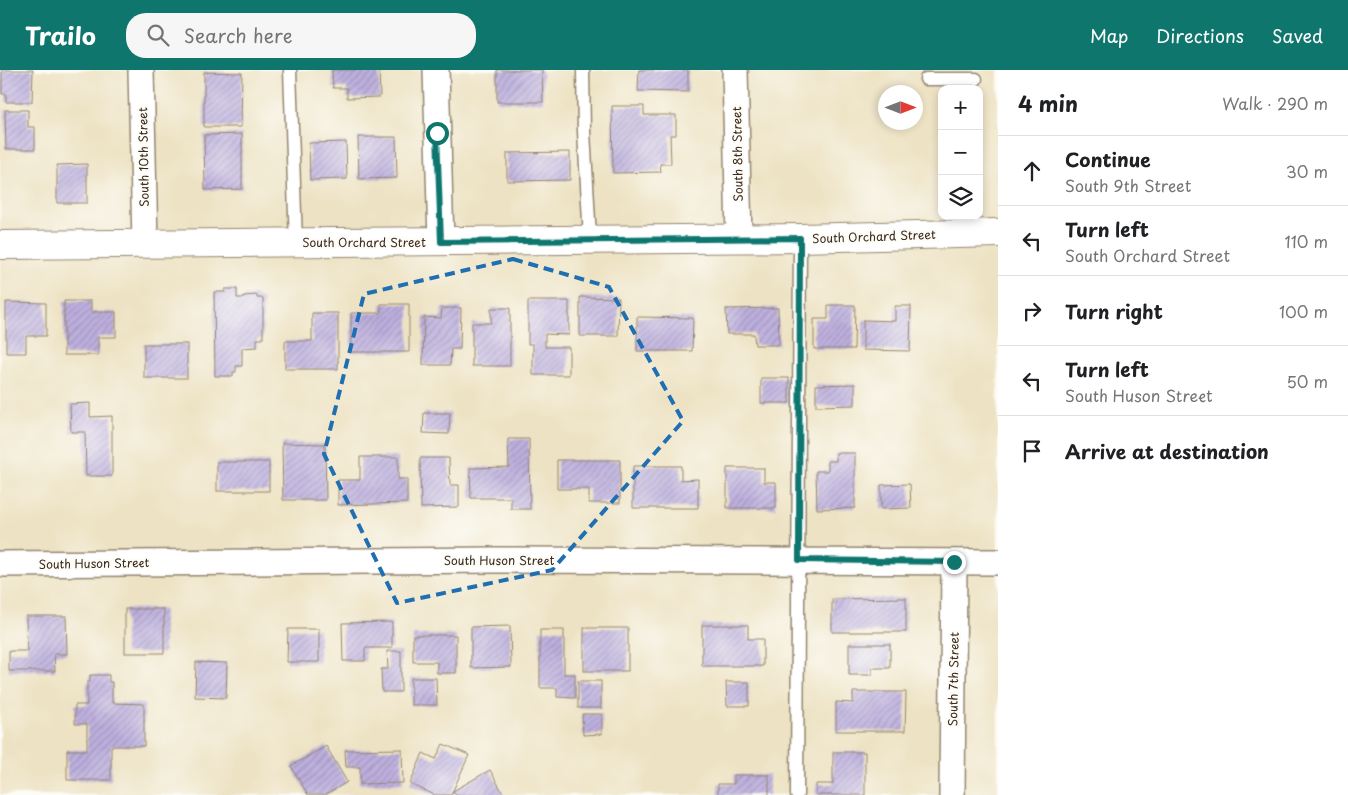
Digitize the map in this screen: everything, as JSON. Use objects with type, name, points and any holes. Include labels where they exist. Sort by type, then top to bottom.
[{"type":"street","name":"South 10th Street","points":[[141,70],[145,244]]},
{"type":"street","points":[[436,70],[441,242]]},
{"type":"street","name":"South 8th Street","points":[[735,70],[739,238]]},
{"type":"street","name":"South Orchard Street","points":[[0,244],[800,238],[982,230]]},
{"type":"street","name":"South Huson Street","points":[[0,564],[447,560],[998,562]]},
{"type":"street","name":"South 7th Street","points":[[952,795],[954,562]]},
{"type":"lane","points":[[290,70],[296,243]]},
{"type":"lane","points":[[583,70],[584,131],[590,239]]},
{"type":"lane","points":[[926,79],[976,79]]},
{"type":"lane","points":[[797,795],[800,238]]},
{"type":"highlighted area","points":[[513,259],[609,287],[683,421],[552,570],[397,603],[324,454],[364,294]]},
{"type":"building","points":[[2,70],[33,70],[32,102],[6,102],[6,94],[2,94]]},
{"type":"building","points":[[332,70],[379,70],[380,97],[347,98],[347,88],[333,88]]},
{"type":"building","points":[[497,70],[542,70],[543,102],[497,102]]},
{"type":"building","points":[[639,70],[688,70],[688,92],[638,91]]},
{"type":"building","points":[[204,72],[242,73],[241,127],[204,127]]},
{"type":"building","points":[[612,106],[644,106],[644,115],[676,115],[676,135],[670,135],[671,164],[660,164],[661,172],[613,173]]},
{"type":"building","points":[[5,110],[28,110],[28,127],[35,127],[35,149],[6,149]]},
{"type":"building","points":[[242,134],[242,189],[205,190],[204,135]]},
{"type":"building","points":[[358,137],[396,137],[397,178],[359,179]]},
{"type":"building","points":[[346,142],[347,179],[310,180],[309,143]]},
{"type":"building","points":[[570,152],[570,180],[507,181],[507,153]]},
{"type":"building","points":[[87,164],[87,203],[57,203],[57,165]]},
{"type":"building","points":[[225,289],[237,289],[237,298],[257,295],[257,298],[263,298],[263,339],[257,339],[257,347],[242,348],[242,366],[236,366],[236,372],[233,372],[233,376],[215,376],[214,292],[225,292]]},
{"type":"building","points":[[580,297],[619,298],[618,336],[580,336]]},
{"type":"building","points":[[64,301],[91,301],[91,312],[116,312],[116,337],[98,337],[98,355],[64,355]]},
{"type":"building","points":[[528,301],[569,301],[569,335],[545,334],[545,347],[569,347],[569,375],[533,375],[533,344],[528,344]]},
{"type":"building","points":[[6,302],[46,303],[46,336],[26,336],[26,353],[6,353]]},
{"type":"building","points":[[381,304],[409,304],[409,352],[351,352],[351,313],[381,313]]},
{"type":"building","points":[[828,305],[855,305],[854,349],[814,349],[814,319],[828,319]]},
{"type":"building","points":[[895,306],[911,306],[910,351],[863,350],[863,320],[895,321]]},
{"type":"building","points":[[442,308],[461,308],[460,349],[451,349],[450,365],[423,365],[424,317],[441,318]]},
{"type":"building","points":[[491,308],[510,308],[510,366],[472,366],[472,323],[491,323]]},
{"type":"building","points":[[778,308],[779,345],[755,345],[754,334],[727,334],[726,309]]},
{"type":"building","points":[[312,313],[338,313],[338,369],[285,369],[285,341],[312,341]]},
{"type":"building","points":[[637,317],[693,318],[692,351],[637,351]]},
{"type":"building","points":[[144,344],[187,344],[187,378],[144,378]]},
{"type":"building","points":[[761,378],[789,378],[789,403],[761,403]]},
{"type":"building","points":[[855,384],[855,405],[816,406],[816,385]]},
{"type":"building","points":[[90,403],[90,417],[112,416],[112,476],[86,476],[85,432],[71,432],[70,404]]},
{"type":"building","points":[[424,413],[450,413],[449,434],[423,433]]},
{"type":"building","points":[[508,439],[529,439],[530,509],[511,509],[511,498],[471,498],[470,468],[509,467]]},
{"type":"building","points":[[282,443],[325,444],[326,500],[283,500]]},
{"type":"building","points":[[836,453],[855,453],[855,508],[817,509],[816,471],[828,471],[828,461],[836,461]]},
{"type":"building","points":[[360,457],[398,457],[398,479],[407,479],[407,503],[338,505],[338,480],[360,480]]},
{"type":"building","points":[[420,458],[449,458],[450,485],[459,485],[459,507],[421,508]]},
{"type":"building","points":[[557,460],[620,460],[620,503],[589,503],[589,489],[557,489]]},
{"type":"building","points":[[217,462],[269,462],[269,491],[217,491]]},
{"type":"building","points":[[633,466],[681,466],[681,480],[698,479],[698,508],[633,508]]},
{"type":"building","points":[[727,468],[764,468],[764,482],[776,482],[776,508],[727,508]]},
{"type":"building","points":[[910,484],[911,508],[881,509],[881,485]]},
{"type":"building","points":[[906,598],[906,632],[832,632],[832,599]]},
{"type":"building","points":[[125,609],[164,609],[164,653],[125,653]]},
{"type":"building","points":[[26,616],[66,616],[67,654],[54,654],[55,671],[9,671],[9,651],[27,651]]},
{"type":"building","points":[[392,622],[392,648],[365,648],[365,661],[343,661],[342,623]]},
{"type":"building","points":[[702,625],[748,625],[748,639],[763,639],[763,666],[702,666]]},
{"type":"building","points":[[510,626],[511,667],[471,668],[471,627]]},
{"type":"building","points":[[584,628],[628,628],[628,671],[584,671]]},
{"type":"building","points":[[288,629],[319,629],[319,662],[287,662]]},
{"type":"building","points":[[540,630],[564,630],[564,674],[575,674],[575,698],[557,697],[557,688],[540,688]]},
{"type":"building","points":[[413,635],[456,635],[456,673],[437,673],[437,662],[413,662]]},
{"type":"building","points":[[849,644],[890,644],[890,668],[872,668],[872,675],[849,675]]},
{"type":"building","points":[[387,651],[401,651],[401,692],[382,692],[381,669],[388,669]]},
{"type":"building","points":[[196,662],[227,663],[226,698],[195,697]]},
{"type":"building","points":[[90,675],[109,675],[109,682],[112,682],[112,703],[144,704],[144,746],[111,746],[111,780],[67,780],[67,750],[87,750],[87,724],[75,724],[75,705],[87,705],[87,682],[90,682]]},
{"type":"building","points":[[411,678],[436,678],[437,705],[411,705]]},
{"type":"building","points":[[578,681],[601,681],[601,708],[578,708]]},
{"type":"building","points":[[726,682],[749,682],[749,706],[727,706]]},
{"type":"building","points":[[853,692],[906,692],[905,731],[836,731],[836,702],[853,703]]},
{"type":"building","points":[[582,714],[602,714],[602,734],[583,735]]},
{"type":"building","points":[[443,744],[469,755],[451,795],[435,795],[410,784],[423,753],[436,759]]},
{"type":"building","points":[[326,746],[347,782],[325,795],[308,795],[291,766]]},
{"type":"building","points":[[402,749],[403,783],[360,784],[360,767],[346,767],[345,750]]},
{"type":"building","points":[[833,752],[865,752],[865,795],[816,795],[816,784],[833,784]]},
{"type":"building","points":[[490,770],[504,795],[456,795],[453,791]]},
{"type":"building","points":[[734,775],[769,775],[769,795],[718,795],[718,784],[734,784]]},
{"type":"route","points":[[437,133],[441,242],[800,238],[799,560],[954,562]]}]
